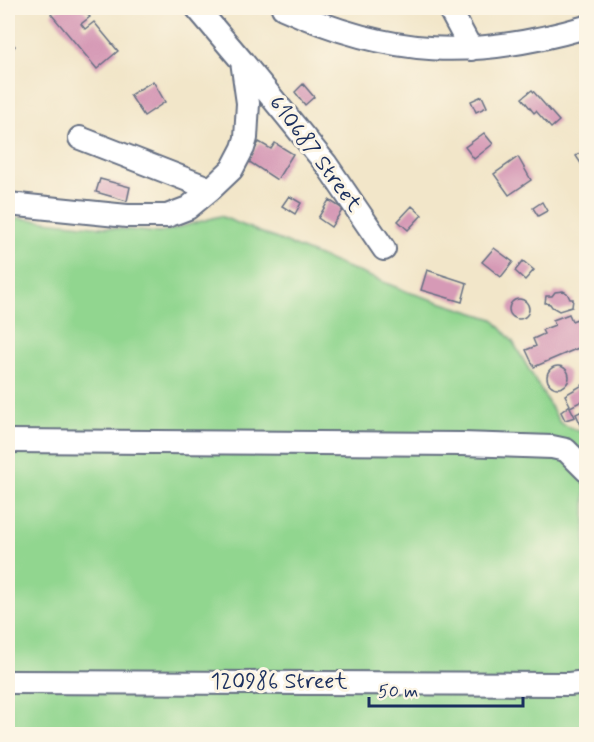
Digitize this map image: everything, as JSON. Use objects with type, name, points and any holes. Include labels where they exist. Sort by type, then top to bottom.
[{"type":"street","name":"610687 Street","points":[[197,8],[326,164],[384,249]]},
{"type":"street","points":[[283,8],[324,25],[374,40],[438,50],[471,49],[533,41],[586,27]]},
{"type":"street","points":[[449,8],[471,49]]},
{"type":"street","points":[[8,204],[127,216],[167,216],[188,208],[232,169],[243,148],[246,138],[248,103],[242,61]]},
{"type":"street","points":[[80,138],[211,189]]},
{"type":"street","points":[[8,441],[449,444],[552,447],[566,450],[586,470]]},
{"type":"street","name":"120986 Street","points":[[8,682],[557,684],[586,682]]},
{"type":"green space","points":[[220,216],[408,292],[493,319],[513,342],[560,423],[585,434],[586,734],[8,734],[8,217],[159,233]]},
{"type":"building","points":[[59,8],[82,8],[90,17],[81,24],[85,29],[94,22],[118,51],[97,69],[51,14]]},
{"type":"building","points":[[8,39],[15,46],[8,55]]},
{"type":"building","points":[[153,81],[165,102],[144,116],[130,95]]},
{"type":"building","points":[[303,84],[314,97],[305,105],[295,92]]},
{"type":"building","points":[[532,90],[559,121],[551,128],[522,98]]},
{"type":"building","points":[[482,96],[487,107],[476,112],[471,101]]},
{"type":"building","points":[[484,133],[493,144],[474,159],[465,147]]},
{"type":"building","points":[[259,142],[271,149],[275,143],[293,154],[277,180],[248,161]]},
{"type":"building","points":[[586,149],[586,167],[584,168],[576,156]]},
{"type":"building","points":[[518,157],[531,180],[509,195],[494,174]]},
{"type":"building","points":[[100,179],[130,187],[127,201],[96,192]]},
{"type":"building","points":[[289,196],[301,203],[295,214],[282,206]]},
{"type":"building","points":[[329,200],[343,209],[331,227],[318,218]]},
{"type":"building","points":[[542,202],[547,211],[538,216],[533,208]]},
{"type":"building","points":[[412,206],[422,215],[408,230],[398,221]]},
{"type":"building","points":[[494,248],[513,262],[501,277],[482,262]]},
{"type":"building","points":[[523,261],[534,270],[525,280],[515,271]]},
{"type":"building","points":[[427,270],[467,283],[462,302],[421,290]]},
{"type":"building","points":[[563,291],[570,299],[573,299],[572,307],[559,311],[545,303],[546,296]]},
{"type":"building","points":[[519,299],[526,302],[529,309],[526,316],[519,319],[512,316],[509,309],[512,302]]},
{"type":"building","points":[[569,314],[572,321],[577,319],[583,333],[578,335],[583,346],[534,367],[526,350],[536,346],[533,339],[544,334],[542,330],[555,325],[553,320]]},
{"type":"building","points":[[558,366],[566,369],[569,377],[566,385],[558,388],[550,385],[547,377],[550,369]]},
{"type":"building","points":[[586,383],[586,399],[570,407],[575,417],[565,420],[561,412],[570,405],[565,395]]},
{"type":"building","points":[[586,409],[586,423],[581,425],[576,414]]}]
